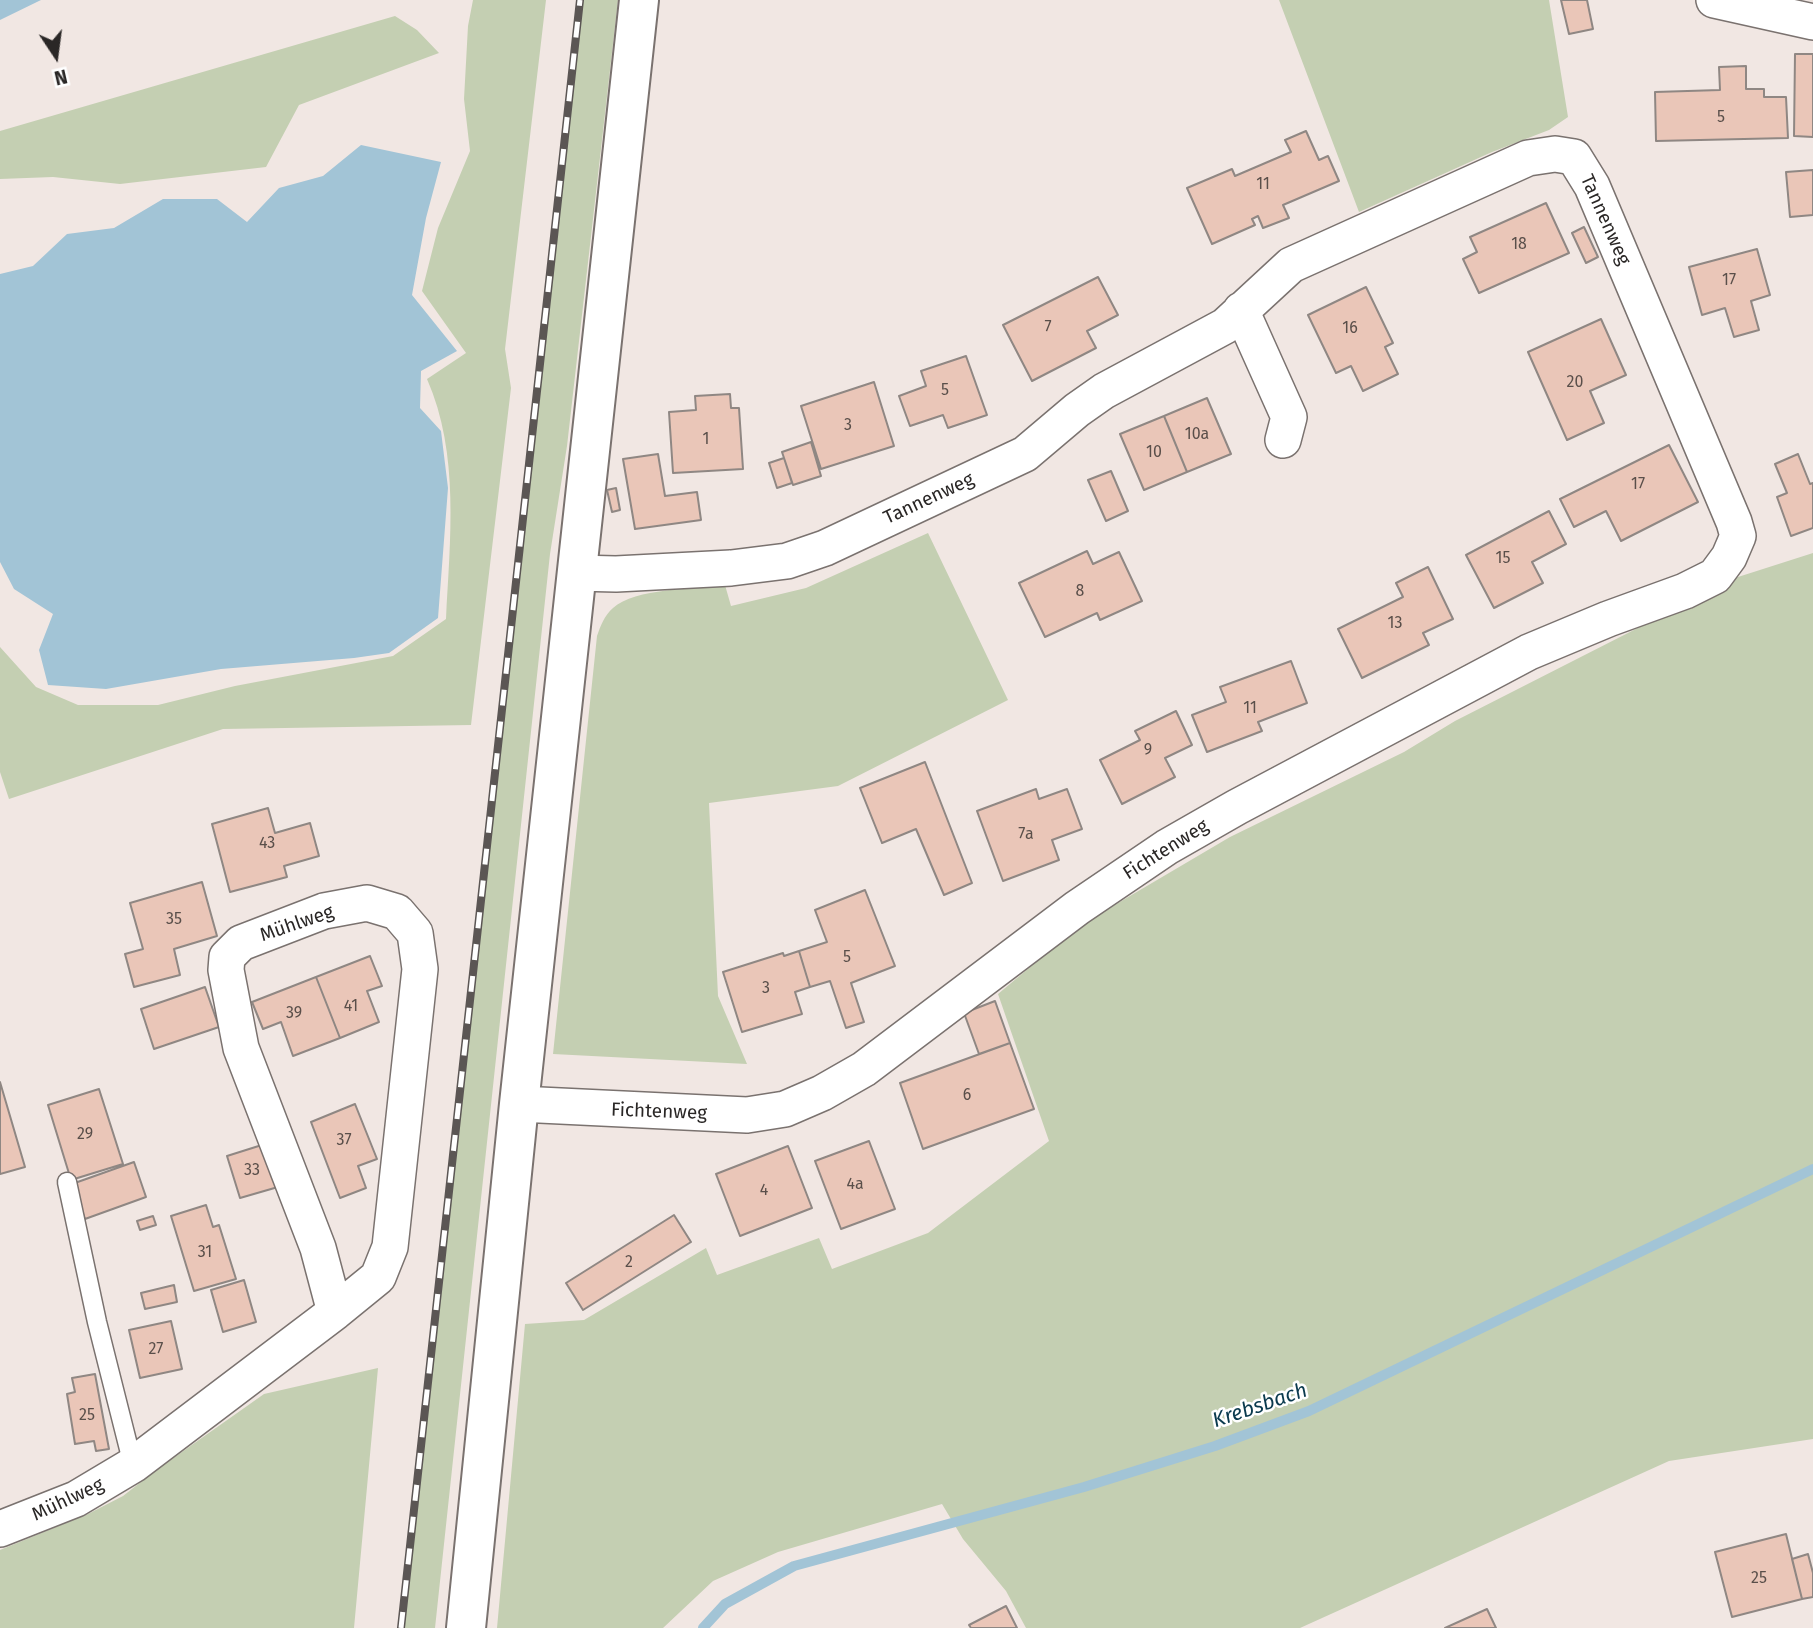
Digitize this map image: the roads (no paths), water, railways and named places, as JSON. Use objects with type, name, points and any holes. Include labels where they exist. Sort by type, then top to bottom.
[{"type":"street","points":[[466,1628],[519,1104],[639,0]]},
{"type":"street","points":[[1714,0],[1813,22]]},
{"type":"street","name":"Tannenweg","points":[[576,573],[731,568],[788,561],[825,548],[1025,454],[1104,391],[1225,326],[1291,265],[1528,158],[1555,155],[1574,158],[1592,186],[1712,474]]},
{"type":"street","points":[[1241,310],[1289,417],[1283,440]]},
{"type":"street","name":"Fichtenweg","points":[[519,1104],[747,1115],[785,1109],[822,1093],[864,1069],[1077,908],[1190,834],[1529,652],[1716,576],[1729,557],[1738,536],[1712,474]]},
{"type":"street","name":"Mühlweg","points":[[0,1529],[76,1499],[133,1465],[335,1312],[378,1277],[390,1247],[420,969],[415,933],[397,912],[367,904],[324,911],[241,943],[227,957],[226,970],[241,1048],[318,1248],[335,1312]]},
{"type":"lane","points":[[66,1182],[133,1465]]},
{"type":"water","points":[[0,0],[41,0],[0,20]]},
{"type":"water","points":[[361,145],[441,162],[426,218],[412,295],[457,351],[421,371],[420,408],[441,431],[448,488],[438,618],[389,653],[221,669],[106,689],[48,685],[39,650],[53,614],[14,589],[0,562],[0,274],[33,266],[67,234],[114,228],[163,199],[217,199],[247,222],[279,188],[323,176]]},
{"type":"waterway","name":"Krebsbach","points":[[703,1628],[725,1604],[794,1566],[1084,1487],[1215,1446],[1309,1411],[1813,1169]]},
{"type":"railway","points":[[401,1628],[580,0]]}]
